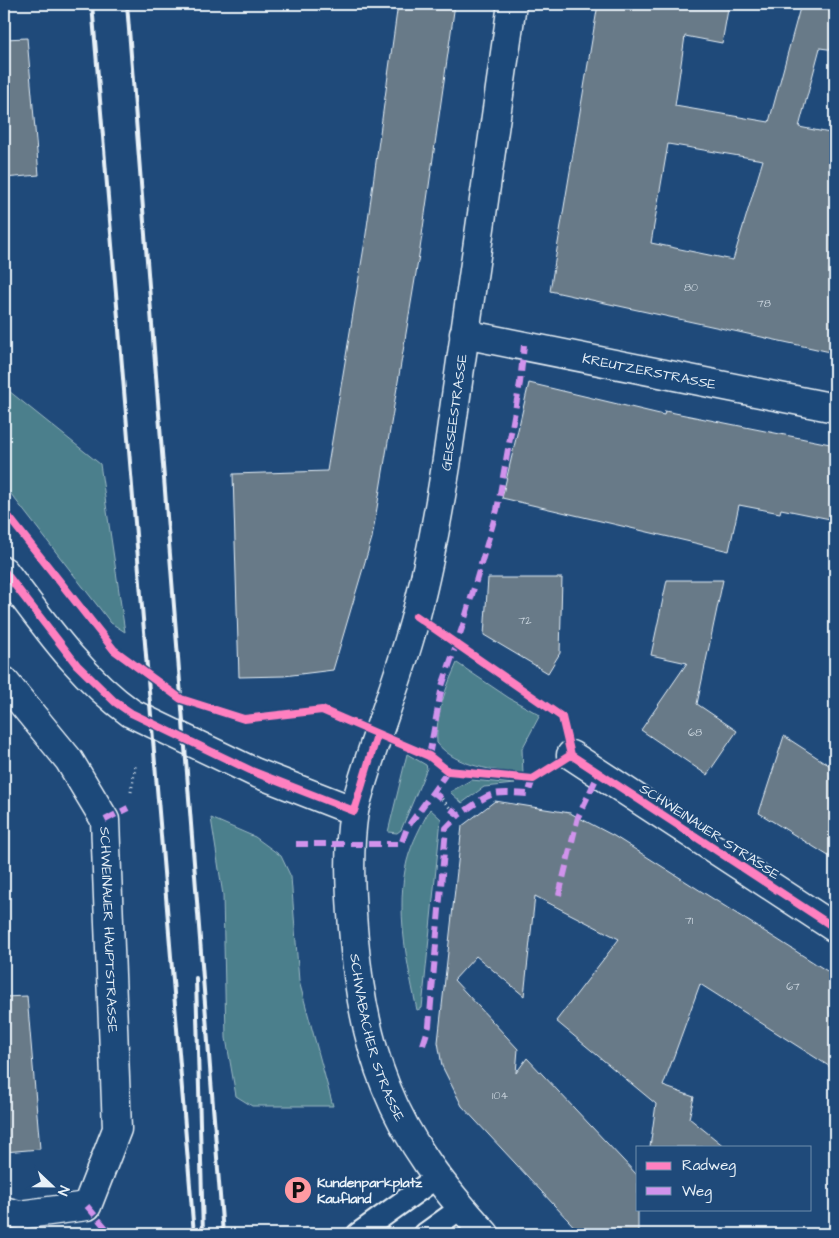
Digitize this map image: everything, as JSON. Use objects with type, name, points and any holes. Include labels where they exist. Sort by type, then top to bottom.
[{"type":"street","name":"GEISSEESTRASSE","points":[[354,812],[364,772],[418,606],[446,466],[512,4]]},
{"type":"street","name":"KREUTZERSTRASSE","points":[[464,334],[835,408]]},
{"type":"street","points":[[4,571],[78,665],[115,702],[131,713],[254,772],[354,812]]},
{"type":"street","name":"SCHWEINAUER HAUPTSTRASSE","points":[[4,681],[69,760],[105,820],[117,1128],[87,1206],[19,1215],[4,1211]]},
{"type":"street","name":"SCHWEINAUER STRASSE","points":[[571,755],[835,928]]},
{"type":"street","name":"SCHWABACHER STRASSE","points":[[354,812],[349,844],[355,952],[366,1017],[385,1086],[406,1130],[437,1177],[461,1208],[485,1234]]},
{"type":"lane","points":[[358,1234],[437,1177]]},
{"type":"lane","points":[[425,1234],[461,1208]]},
{"type":"path","points":[[129,799],[136,764]]},
{"type":"path","points":[[442,799],[451,809]]},
{"type":"green space","points":[[4,387],[100,464],[125,632],[111,623],[4,485]]},
{"type":"green space","points":[[457,663],[509,698],[540,715],[522,749],[523,775],[465,763],[445,751],[437,743],[438,722],[445,692]]},
{"type":"green space","points":[[407,754],[426,765],[427,768],[401,830],[397,833],[388,832]]},
{"type":"green space","points":[[471,780],[515,784],[484,787],[462,803],[450,792]]},
{"type":"green space","points":[[430,809],[441,819],[422,1008],[417,1010],[404,936],[402,898],[409,854]]},
{"type":"green space","points":[[211,818],[255,837],[281,856],[291,877],[299,981],[333,1106],[252,1106],[236,1096],[226,1038],[223,895]]},
{"type":"building","points":[[398,4],[455,4],[420,249],[372,538],[333,670],[284,676],[239,677],[233,474],[327,471],[365,241]]},
{"type":"building","points":[[598,4],[729,4],[722,43],[685,36],[675,106],[769,122],[801,4],[831,4],[829,12],[835,12],[835,50],[820,48],[799,127],[835,134],[835,353],[550,291]],"holes":[[[668,144],[763,160],[733,260],[651,243]]]},
{"type":"building","points":[[27,38],[39,175],[4,178],[4,39]]},
{"type":"building","points":[[529,383],[664,415],[665,411],[835,445],[835,520],[781,509],[780,513],[739,505],[729,551],[502,498]]},
{"type":"building","points":[[488,578],[562,578],[560,653],[548,673],[484,635]]},
{"type":"building","points":[[667,580],[723,580],[697,704],[737,731],[707,775],[641,730],[687,663],[651,655]]},
{"type":"building","points":[[784,736],[835,769],[835,860],[759,813]]},
{"type":"building","points":[[495,801],[570,813],[614,836],[835,976],[835,1070],[700,984],[663,1086],[694,1097],[689,1118],[724,1146],[650,1146],[656,1104],[556,1021],[619,939],[535,896],[524,996],[476,956],[454,980],[518,1049],[516,1073],[527,1058],[636,1174],[638,1234],[581,1234],[462,1106],[442,1066],[438,1042],[462,826]]},
{"type":"building","points":[[27,996],[40,1149],[4,1152],[4,997]]},
{"type":"railway","points":[[92,4],[194,1234]]},
{"type":"railway","points":[[127,4],[223,1234]]},
{"type":"railway","points":[[196,978],[203,1234]]},
{"type":"marked path","points":[[429,756],[442,686],[463,625],[497,510],[520,383],[524,345]]},
{"type":"marked path","points":[[296,844],[401,844],[407,828],[448,771]]},
{"type":"marked path","points":[[559,895],[578,817],[599,773]]},
{"type":"marked path","points":[[451,809],[459,815],[491,795],[505,793],[528,794],[533,779]]},
{"type":"marked path","points":[[432,791],[442,799]]},
{"type":"marked path","points":[[105,820],[128,808]]},
{"type":"marked path","points":[[423,1045],[429,1026],[446,828],[459,815]]},
{"type":"marked path","points":[[87,1206],[111,1234]]},
{"type":"cycle path","points":[[4,511],[114,650],[181,699],[244,719],[322,710],[429,756],[448,771],[533,779],[571,755]]},
{"type":"cycle path","points":[[4,571],[77,665],[115,702],[131,713],[254,772],[354,811],[377,735]]},
{"type":"cycle path","points":[[416,616],[562,717],[571,755]]},
{"type":"cycle path","points":[[571,755],[835,928]]},
{"type":"place","name":"Kundenparkplatz Kaufland","points":[[298,1190]]}]
